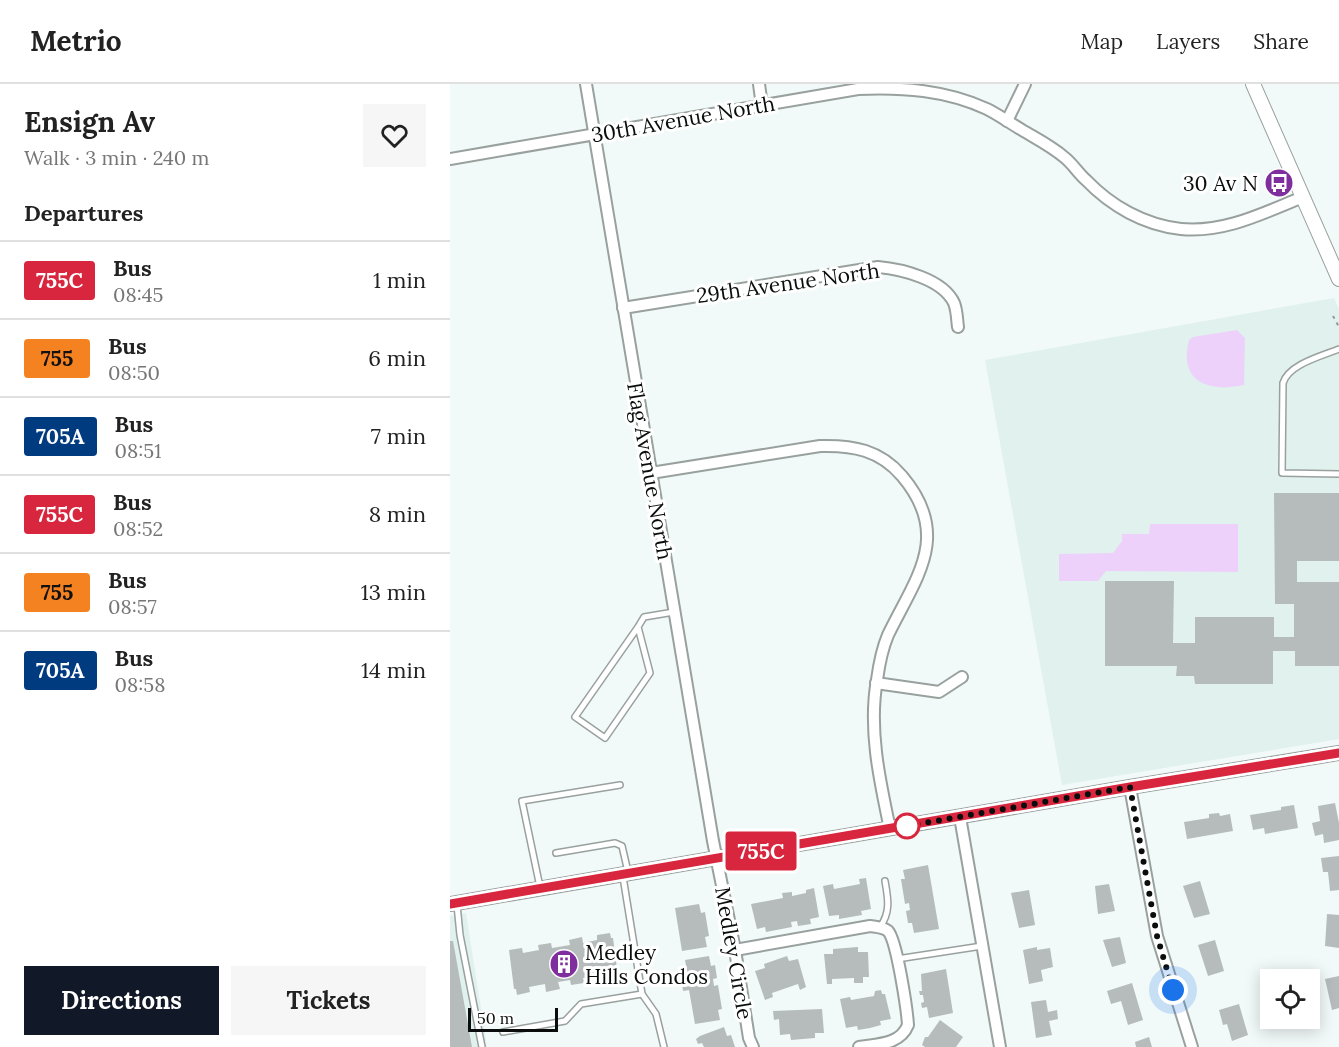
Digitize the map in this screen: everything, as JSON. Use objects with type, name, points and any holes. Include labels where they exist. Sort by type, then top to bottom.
[{"type":"street","name":"Flag Avenue North","points":[[586,84],[717,858]]},
{"type":"street","points":[[759,84],[762,106]]},
{"type":"street","points":[[1007,120],[1025,84]]},
{"type":"street","points":[[1253,84],[1339,279]]},
{"type":"street","name":"30th Avenue North","points":[[450,159],[858,89],[893,87],[929,91],[986,109],[1047,143],[1067,159],[1104,198],[1129,213],[1154,223],[1181,229],[1236,224],[1303,197]]},
{"type":"street","name":"29th Avenue North","points":[[623,308],[878,267],[899,269],[919,276],[942,289],[954,303],[958,327]]},
{"type":"street","points":[[651,473],[820,446],[845,445],[884,458],[912,488],[920,504],[928,538],[918,580],[887,637],[876,682],[873,723],[890,830]]},
{"type":"street","points":[[876,682],[939,692],[962,678]]},
{"type":"street","points":[[454,904],[1339,753]]},
{"type":"street","points":[[1130,787],[1157,936],[1192,1047]]},
{"type":"street","points":[[960,817],[1000,1047]]},
{"type":"street","name":"Medley Circle","points":[[717,858],[735,950],[748,1038],[753,1047]]},
{"type":"street","points":[[735,950],[870,926],[880,927],[887,931],[892,939],[897,959],[908,1025],[905,1033],[891,1042],[859,1047]]},
{"type":"lane","points":[[1339,349],[1299,366],[1285,378],[1283,383],[1282,464],[1282,474],[1339,474]]},
{"type":"lane","points":[[638,627],[650,673],[605,738],[574,717],[644,617],[674,612]]},
{"type":"lane","points":[[540,889],[522,801],[620,785]]},
{"type":"lane","points":[[556,853],[615,843],[622,846],[642,994],[656,1014],[664,1047]]},
{"type":"lane","points":[[880,927],[886,918],[888,909],[885,881]]},
{"type":"lane","points":[[454,904],[482,1047]]},
{"type":"lane","points":[[897,959],[982,946]]},
{"type":"lane","points":[[503,1032],[565,1021],[581,1004],[642,994]]},
{"type":"path","points":[[1333,316],[1339,327]]},
{"type":"shaded area","points":[[1334,298],[1339,309],[1339,739],[1062,785],[985,360]]},
{"type":"shaded area","points":[[1237,330],[1245,338],[1244,385],[1219,387],[1208,385],[1192,375],[1187,355],[1189,340],[1193,337]]},
{"type":"shaded area","points":[[1150,524],[1238,524],[1238,572],[1106,571],[1098,581],[1059,581],[1059,554],[1113,553],[1122,541],[1122,534],[1149,534]]},
{"type":"shaded area","points":[[466,913],[487,1047],[450,1047],[450,916]]},
{"type":"building","points":[[1274,493],[1339,493],[1339,561],[1297,561],[1297,582],[1339,582],[1339,666],[1295,666],[1295,651],[1273,651],[1273,684],[1195,684],[1194,676],[1176,676],[1177,666],[1105,666],[1105,581],[1174,581],[1173,643],[1195,643],[1195,617],[1274,617],[1274,637],[1294,637],[1294,604],[1275,604]]},
{"type":"building","points":[[1335,803],[1339,823],[1339,840],[1324,843],[1323,834],[1315,836],[1312,823],[1320,821],[1318,806]]},
{"type":"building","points":[[1294,805],[1298,828],[1265,834],[1264,828],[1253,830],[1250,815],[1281,810],[1281,807]]},
{"type":"building","points":[[1219,813],[1220,816],[1230,814],[1233,831],[1187,839],[1184,822],[1209,818],[1209,814]]},
{"type":"building","points":[[1339,856],[1339,890],[1330,891],[1328,872],[1323,872],[1321,858]]},
{"type":"building","points":[[928,865],[939,929],[914,933],[912,923],[908,923],[906,911],[910,910],[909,903],[905,904],[901,879],[905,879],[903,870]]},
{"type":"building","points":[[866,878],[871,909],[861,911],[862,915],[839,919],[839,915],[829,916],[823,886],[833,884],[834,889],[860,884],[859,879]]},
{"type":"building","points":[[1200,881],[1210,914],[1194,918],[1183,886]]},
{"type":"building","points":[[1109,884],[1115,911],[1098,914],[1095,886]]},
{"type":"building","points":[[814,888],[819,917],[810,919],[811,924],[798,926],[797,921],[791,922],[792,927],[766,932],[765,927],[757,929],[751,904],[783,898],[782,893],[792,892],[792,896],[806,893],[806,890]]},
{"type":"building","points":[[1029,890],[1035,925],[1019,928],[1011,893]]},
{"type":"building","points":[[699,904],[701,913],[705,912],[709,936],[705,937],[707,947],[682,951],[675,908]]},
{"type":"building","points":[[1327,914],[1339,915],[1339,948],[1325,946]]},
{"type":"building","name":"Medley Hills Condos","points":[[610,933],[613,938],[618,977],[604,979],[603,974],[583,978],[584,983],[571,985],[570,980],[558,982],[560,989],[546,992],[545,984],[529,987],[530,992],[517,995],[514,989],[509,950],[522,948],[523,953],[539,950],[538,945],[551,943],[552,948],[570,945],[569,940],[582,937],[583,943],[597,940],[597,935]]},
{"type":"building","points":[[1120,937],[1126,963],[1112,967],[1103,940]]},
{"type":"building","points":[[1215,940],[1224,971],[1208,976],[1198,945]]},
{"type":"building","points":[[450,941],[453,941],[472,1047],[450,1047]]},
{"type":"building","points":[[858,947],[858,952],[868,952],[869,977],[863,977],[863,983],[854,983],[854,978],[832,979],[832,984],[827,984],[824,954],[833,954],[833,949]]},
{"type":"building","points":[[1037,947],[1037,950],[1050,948],[1053,967],[1041,970],[1043,981],[1029,984],[1023,950]]},
{"type":"building","points":[[709,956],[711,966],[715,965],[717,978],[713,979],[714,986],[718,985],[722,1009],[718,1010],[720,1020],[695,1024],[689,990],[683,991],[682,983],[689,981],[685,960]]},
{"type":"building","points":[[787,956],[789,961],[798,959],[806,987],[800,990],[798,984],[772,993],[773,997],[765,1000],[755,971],[765,968],[764,964]]},
{"type":"building","points":[[946,969],[953,1013],[929,1018],[927,1007],[922,1008],[921,1003],[924,1002],[923,995],[920,995],[919,991],[922,991],[921,974]]},
{"type":"building","points":[[1339,976],[1339,1008],[1332,1010],[1325,979]]},
{"type":"building","points":[[1132,983],[1143,1020],[1128,1025],[1121,1001],[1111,1004],[1107,991]]},
{"type":"building","points":[[881,990],[882,994],[885,994],[891,1019],[880,1021],[881,1025],[870,1028],[858,1030],[857,1026],[846,1028],[840,999],[850,997],[851,1000],[874,996],[875,991]]},
{"type":"building","points":[[1046,1000],[1048,1012],[1057,1010],[1058,1019],[1049,1021],[1052,1035],[1036,1038],[1031,1002]]},
{"type":"building","points":[[1239,1004],[1248,1035],[1232,1041],[1227,1024],[1223,1025],[1219,1010]]},
{"type":"building","points":[[822,1009],[824,1033],[815,1033],[815,1038],[791,1040],[790,1034],[780,1035],[779,1019],[774,1020],[773,1011]]},
{"type":"building","points":[[940,1020],[963,1037],[956,1047],[925,1047],[922,1045],[925,1037],[928,1037]]},
{"type":"building","points":[[724,1027],[727,1036],[731,1035],[735,1047],[704,1047],[702,1043],[698,1044],[696,1039],[700,1036]]},
{"type":"building","points":[[1149,1037],[1152,1047],[1136,1047],[1135,1042]]},
{"type":"bus line","name":"755C","points":[[450,904],[1339,753]]},
{"type":"place","name":"30 Av N","points":[[1279,183]]},
{"type":"place","name":"Medley Hills Condos","points":[[564,964]]},
{"type":"route","points":[[907,826],[1130,787],[1157,936],[1173,990]]}]
